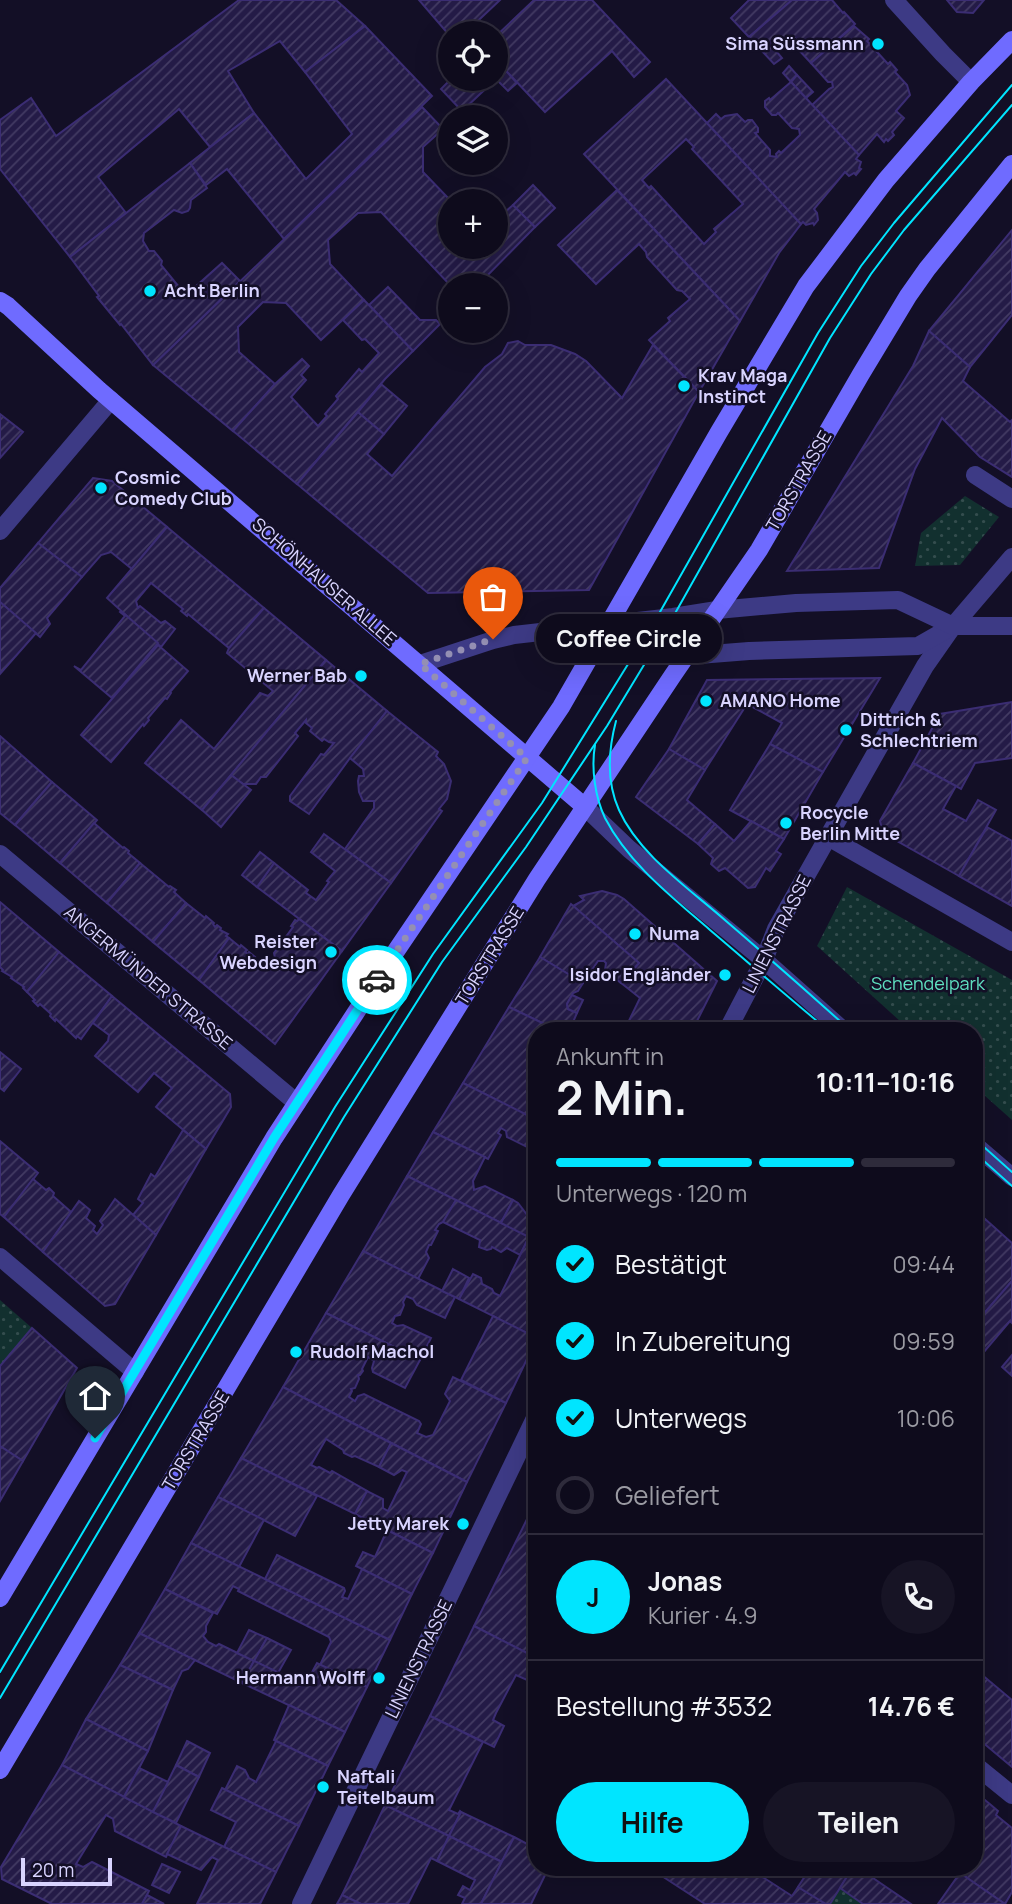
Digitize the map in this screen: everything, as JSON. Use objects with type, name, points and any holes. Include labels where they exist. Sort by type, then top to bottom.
[{"type":"main road","points":[[0,1598],[296,1102],[561,707],[806,286],[886,180],[971,82],[1012,40]]},
{"type":"main road","name":"TORSTRASSE","points":[[0,1770],[341,1195],[537,879],[759,550],[908,296],[1012,163]]},
{"type":"main road","name":"SCHÖNHAUSER ALLEE","points":[[3,299],[111,400],[585,807]]},
{"type":"street","points":[[894,0],[971,82]]},
{"type":"street","points":[[0,531],[111,400]]},
{"type":"street","points":[[975,475],[1012,499]]},
{"type":"street","name":"LINIENSTRASSE","points":[[732,1022],[764,960],[776,929],[925,666],[953,626],[1012,557]]},
{"type":"street","points":[[420,664],[504,636],[796,603],[898,600],[953,626],[1012,626]]},
{"type":"street","points":[[686,656],[749,651],[918,646],[953,626]]},
{"type":"street","points":[[585,807],[629,849],[764,960],[834,1022]]},
{"type":"street","points":[[828,837],[1012,942]]},
{"type":"street","name":"ANGERMÜNDER STRASSE","points":[[0,854],[296,1102]]},
{"type":"street","points":[[983,1152],[1012,1177]]},
{"type":"street","points":[[0,1256],[135,1372]]},
{"type":"street","name":"LINIENSTRASSE","points":[[301,1904],[528,1434]]},
{"type":"street","points":[[983,1771],[1012,1795]]},
{"type":"green space","points":[[965,496],[999,517],[960,565],[915,566],[921,533]]},
{"type":"green space","name":"Schendelpark","points":[[847,887],[1012,980],[1012,1120],[983,1094],[983,1022],[901,1022],[817,946]]},
{"type":"green space","points":[[0,1300],[32,1328],[0,1366]]},
{"type":"green space","points":[[840,1888],[863,1904],[830,1904]]},
{"type":"building","points":[[239,0],[336,0],[365,26],[305,72],[280,41],[228,71],[254,113],[210,147],[179,109],[98,177],[126,213],[70,257],[0,169],[0,120],[31,98],[56,136]]},
{"type":"building","points":[[419,0],[500,0],[478,21],[438,22]]},
{"type":"building","points":[[534,0],[592,0],[650,62],[634,77],[612,51],[545,112],[508,73],[508,25]]},
{"type":"building","points":[[749,0],[792,0],[749,37],[731,18]]},
{"type":"building","points":[[792,0],[832,0],[855,24],[811,63],[796,47],[798,41],[793,36],[776,51],[782,58],[774,64],[749,37]]},
{"type":"building","points":[[947,0],[984,0],[973,13],[957,12]]},
{"type":"building","points":[[365,26],[432,96],[284,239],[227,169],[206,185],[190,163],[254,113],[306,179],[352,134],[305,72]]},
{"type":"building","points":[[854,26],[869,39],[867,41],[888,64],[890,62],[897,70],[895,72],[907,85],[910,95],[896,111],[904,118],[892,132],[894,135],[884,142],[877,134],[859,155],[812,105],[833,87],[832,82],[828,82],[811,63]]},
{"type":"building","points":[[789,66],[797,75],[791,82],[783,73]]},
{"type":"building","points":[[508,73],[517,83],[508,91]]},
{"type":"building","points":[[797,75],[813,92],[806,98],[791,82]]},
{"type":"building","points":[[666,79],[801,224],[779,253],[740,321],[584,154]],"holes":[[[686,139],[694,147],[692,149],[743,204],[714,229],[716,232],[704,244],[651,186],[649,188],[642,180]]]},
{"type":"building","points":[[791,82],[859,155],[856,159],[861,162],[861,169],[856,175],[854,173],[849,176],[845,172],[814,209],[818,220],[814,225],[806,225],[803,222],[801,224],[707,123],[716,114],[721,119],[737,114],[745,122],[752,120],[758,128],[755,133],[770,150],[770,156],[777,157],[779,151],[781,153],[800,135],[799,129],[792,128],[778,113],[772,115],[765,107],[765,101],[769,98],[770,100]]},
{"type":"building","points":[[443,91],[483,91],[468,105],[456,105]]},
{"type":"building","points":[[422,107],[438,124],[438,134],[423,147],[423,172],[439,189],[438,259],[504,259],[490,273],[439,273],[381,212],[358,213],[328,240],[330,264],[364,300],[321,340],[286,303],[263,302],[238,327],[239,352],[275,384],[233,431],[153,365]]},
{"type":"building","points":[[190,163],[207,188],[191,200],[188,211],[182,213],[174,210],[144,233],[143,241],[149,251],[154,251],[162,261],[161,265],[188,298],[196,291],[194,288],[222,263],[240,281],[153,365],[97,297],[99,296],[70,257]]},
{"type":"building","points":[[533,185],[555,208],[535,227],[513,205]]},
{"type":"building","points":[[617,190],[740,321],[699,392],[649,340],[670,321],[668,318],[690,299],[677,290],[647,257],[639,244],[596,284],[558,245]]},
{"type":"building","points":[[513,205],[535,227],[508,254],[508,209]]},
{"type":"building","points":[[1012,230],[1012,315],[970,367],[929,331]]},
{"type":"building","points":[[388,287],[420,320],[436,320],[438,326],[413,351],[369,305]]},
{"type":"building","points":[[364,300],[413,351],[385,379],[297,484],[233,431],[274,385],[302,359],[309,366],[301,375],[306,380],[291,397],[318,426],[338,399],[336,396],[359,369],[362,372],[379,353],[343,320]]},
{"type":"building","points":[[929,331],[970,367],[963,381],[1010,422],[1012,420],[1012,477],[980,457],[942,418],[915,469],[879,568],[787,571],[913,366]]},
{"type":"building","points":[[518,341],[525,345],[551,345],[575,354],[586,361],[622,398],[653,345],[699,392],[589,590],[428,593],[297,484],[358,412],[384,434],[367,454],[392,476],[485,367],[502,354],[508,343]]},
{"type":"building","points":[[381,384],[407,406],[384,434],[358,412]]},
{"type":"building","points":[[0,414],[23,432],[0,458]]},
{"type":"building","points":[[93,478],[112,481],[167,527],[132,569],[111,552],[101,555],[82,577],[38,543]]},
{"type":"building","points":[[167,527],[264,608],[229,648],[181,611],[183,609],[151,583],[136,601],[138,608],[140,606],[161,623],[165,621],[175,629],[161,647],[107,598]]},
{"type":"building","points":[[38,543],[82,577],[47,618],[50,624],[40,637],[0,602],[0,588]]},
{"type":"building","points":[[0,602],[36,633],[0,674]]},
{"type":"building","points":[[264,608],[326,660],[202,810],[145,763],[181,720],[214,749],[260,693],[268,696],[273,691],[227,653]]},
{"type":"building","points":[[121,611],[158,643],[112,698],[74,666],[81,670],[125,616]]},
{"type":"building","points":[[158,645],[188,671],[111,762],[81,735]]},
{"type":"building","points":[[326,660],[387,711],[309,814],[290,801],[290,796],[321,754],[324,755],[334,743],[324,739],[322,741],[310,731],[312,728],[306,720],[295,733],[298,736],[266,777],[261,777],[256,784],[243,784],[231,775]]},
{"type":"building","points":[[880,678],[823,772],[770,744],[782,723],[747,704],[705,770],[669,749],[707,680]]},
{"type":"building","points":[[1012,702],[1012,758],[975,763],[961,789],[913,763],[940,714]]},
{"type":"building","points":[[387,711],[438,752],[436,756],[444,764],[451,781],[447,799],[439,809],[442,811],[391,883],[345,849],[374,808],[374,801],[363,801],[359,792],[358,781],[359,776],[364,776],[363,769],[350,758]]},
{"type":"building","points":[[0,736],[52,782],[15,825],[0,813]]},
{"type":"building","points":[[770,744],[823,772],[784,839],[730,810]]},
{"type":"building","points":[[669,749],[705,770],[687,800],[715,824],[698,844],[636,797]]},
{"type":"building","points":[[913,763],[956,786],[943,809],[966,821],[978,800],[996,810],[959,876],[883,833],[880,821]]},
{"type":"building","points":[[231,775],[251,790],[221,827],[202,810]]},
{"type":"building","points":[[52,782],[97,820],[60,863],[15,825]]},
{"type":"building","points":[[751,821],[784,839],[776,851],[781,854],[770,871],[766,868],[755,887],[748,888],[725,868],[719,871],[711,864],[713,858],[698,844],[715,824],[734,841]]},
{"type":"building","points":[[94,823],[140,863],[107,903],[60,863]]},
{"type":"building","points":[[987,827],[1012,841],[1012,906],[959,876]]},
{"type":"building","points":[[324,834],[391,883],[342,951],[257,887],[274,863],[308,890],[306,893],[316,900],[335,871],[311,852]]},
{"type":"building","points":[[260,852],[274,863],[257,887],[242,875]]},
{"type":"building","points":[[140,863],[176,890],[174,892],[186,903],[153,942],[107,903]]},
{"type":"building","name":"Numa","points":[[602,891],[624,899],[717,981],[696,1022],[628,1022],[640,998],[621,983],[639,963],[573,906],[584,900],[580,896]]},
{"type":"building","points":[[0,902],[59,952],[27,992],[0,967]]},
{"type":"building","points":[[186,903],[205,918],[206,916],[215,927],[217,925],[221,928],[229,938],[199,980],[153,942]]},
{"type":"building","points":[[571,904],[639,963],[621,983],[605,970],[604,961],[598,961],[583,983],[540,957]]},
{"type":"building","points":[[299,919],[342,951],[275,1044],[199,980],[229,938],[247,950],[245,952],[255,957],[253,959],[263,967],[271,965],[275,958],[274,953],[295,920]]},
{"type":"building","points":[[59,952],[112,996],[81,1039],[77,1036],[76,1038],[56,1019],[55,1021],[27,992]]},
{"type":"building","points":[[540,957],[583,983],[567,1004],[568,1009],[577,1013],[573,1022],[540,1022],[509,1007]]},
{"type":"building","points":[[572,995],[583,1000],[577,1013],[568,1009],[567,1004]]},
{"type":"building","points":[[112,996],[230,1094],[231,1107],[206,1149],[156,1107],[172,1088],[154,1073],[138,1092],[95,1056],[108,1041],[109,1035],[93,1023]]},
{"type":"building","points":[[509,1007],[540,1022],[528,1022],[528,1116],[463,1083]]},
{"type":"building","points":[[0,1052],[21,1069],[4,1091],[0,1088]]},
{"type":"building","points":[[463,1083],[528,1116],[528,1148],[507,1137],[506,1131],[501,1128],[498,1133],[501,1135],[488,1159],[433,1132]]},
{"type":"building","points":[[183,1130],[206,1149],[156,1235],[133,1215],[143,1203],[138,1199],[151,1174],[155,1177]]},
{"type":"building","points":[[433,1132],[485,1157],[473,1181],[474,1190],[485,1186],[513,1200],[501,1223],[407,1176]]},
{"type":"building","points":[[0,1141],[38,1173],[4,1217],[0,1214]]},
{"type":"building","points":[[407,1176],[456,1200],[435,1230],[438,1231],[426,1252],[429,1258],[418,1279],[363,1251]]},
{"type":"building","points":[[33,1179],[46,1190],[49,1188],[54,1193],[53,1196],[71,1212],[43,1252],[4,1217]]},
{"type":"building","points":[[115,1199],[156,1235],[115,1304],[105,1306],[43,1252],[79,1201],[90,1210],[86,1218],[95,1226],[93,1230],[97,1234],[103,1225],[100,1221]]},
{"type":"building","points":[[456,1200],[528,1236],[528,1239],[520,1255],[507,1248],[501,1252],[492,1247],[487,1250],[479,1247],[480,1240],[443,1222]]},
{"type":"building","points":[[513,1200],[528,1216],[528,1236],[501,1223]]},
{"type":"building","points":[[983,1217],[1012,1243],[1012,1281],[983,1315]]},
{"type":"building","points":[[528,1239],[528,1334],[459,1299],[473,1274],[500,1296]]},
{"type":"building","points":[[363,1251],[455,1297],[445,1318],[417,1305],[413,1299],[406,1296],[400,1315],[395,1316],[392,1323],[431,1338],[420,1360],[326,1313]]},
{"type":"building","points":[[453,1269],[469,1278],[459,1299],[442,1291]]},
{"type":"building","points":[[1012,1281],[1012,1323],[1010,1321],[983,1353],[983,1315]]},
{"type":"building","points":[[326,1313],[420,1360],[405,1388],[373,1372],[374,1361],[368,1357],[349,1397],[355,1401],[358,1396],[364,1394],[419,1421],[421,1424],[417,1433],[426,1437],[433,1435],[450,1401],[445,1394],[453,1377],[506,1403],[467,1482],[283,1387]]},
{"type":"building","points":[[493,1316],[528,1334],[528,1357],[506,1403],[461,1380]]},
{"type":"building","points":[[32,1328],[77,1368],[23,1461],[0,1446],[0,1366]]},
{"type":"building","points":[[1012,1355],[1012,1376],[1002,1367]]},
{"type":"building","points":[[283,1387],[391,1443],[379,1467],[344,1453],[326,1439],[311,1465],[330,1473],[332,1471],[367,1491],[355,1514],[241,1458]]},
{"type":"building","points":[[391,1443],[467,1482],[433,1553],[355,1514],[367,1491],[383,1499],[383,1508],[388,1511],[407,1472],[402,1470],[394,1475],[379,1467]]},
{"type":"building","points":[[0,1446],[23,1461],[0,1501]]},
{"type":"building","points":[[241,1458],[317,1496],[295,1536],[218,1497]]},
{"type":"building","points":[[218,1497],[264,1520],[239,1567],[191,1543]]},
{"type":"building","points":[[528,1517],[528,1653],[474,1626]]},
{"type":"building","points":[[387,1530],[433,1553],[412,1594],[356,1566],[363,1552],[375,1557]]},
{"type":"building","points":[[191,1543],[390,1640],[367,1687],[320,1665],[331,1642],[329,1637],[233,1586],[217,1614],[165,1589]]},
{"type":"building","points":[[277,1555],[344,1588],[342,1597],[348,1599],[362,1569],[412,1594],[390,1640],[265,1579]]},
{"type":"building","points":[[165,1589],[213,1613],[203,1636],[208,1642],[216,1646],[219,1644],[254,1661],[242,1683],[139,1633]]},
{"type":"building","points":[[474,1626],[528,1653],[527,1680],[516,1675],[493,1720],[504,1726],[494,1747],[430,1716]]},
{"type":"building","points":[[249,1630],[267,1638],[254,1661],[237,1653]]},
{"type":"building","points":[[139,1633],[195,1660],[188,1669],[182,1671],[173,1690],[120,1665]]},
{"type":"building","points":[[267,1638],[291,1650],[278,1673],[254,1661]]},
{"type":"building","points":[[254,1661],[288,1677],[288,1682],[296,1686],[305,1685],[317,1663],[367,1687],[345,1732],[242,1683]]},
{"type":"building","points":[[120,1665],[173,1690],[148,1751],[86,1719]]},
{"type":"building","points":[[983,1676],[1012,1700],[1012,1767],[983,1743]]},
{"type":"building","points":[[289,1705],[345,1732],[328,1766],[274,1740]]},
{"type":"building","points":[[430,1716],[483,1742],[449,1810],[458,1814],[461,1812],[449,1836],[385,1805]]},
{"type":"building","points":[[86,1719],[148,1751],[124,1797],[62,1765]]},
{"type":"building","points":[[187,1741],[210,1753],[199,1777],[176,1765]]},
{"type":"building","points":[[276,1741],[328,1766],[299,1826],[225,1790],[237,1766],[256,1782]]},
{"type":"building","points":[[62,1765],[181,1826],[166,1857],[115,1831],[113,1819],[106,1815],[76,1864],[83,1867],[92,1862],[149,1891],[142,1904],[52,1904],[2,1879],[1,1867]]},
{"type":"building","points":[[176,1765],[199,1777],[176,1823],[153,1812]]},
{"type":"building","points":[[139,1768],[168,1782],[153,1812],[124,1797]]},
{"type":"building","points":[[222,1788],[299,1826],[276,1872],[224,1847],[236,1822],[211,1810]]},
{"type":"building","points":[[985,1800],[998,1811],[996,1815],[1012,1828],[1012,1892],[1005,1904],[964,1876],[983,1876]]},
{"type":"building","points":[[385,1805],[449,1836],[437,1861],[431,1858],[408,1904],[361,1904],[342,1895]]},
{"type":"building","points":[[461,1812],[514,1837],[502,1862],[449,1836]]},
{"type":"building","points":[[181,1826],[276,1872],[260,1904],[197,1904],[218,1860],[212,1857],[201,1870],[167,1854]]},
{"type":"building","points":[[449,1836],[502,1862],[481,1904],[462,1904],[465,1898],[458,1895],[463,1886],[470,1890],[475,1880],[437,1861]]},
{"type":"building","points":[[514,1837],[528,1844],[528,1876],[545,1876],[531,1904],[481,1904]]},
{"type":"building","points":[[162,1864],[180,1872],[169,1893],[152,1885]]},
{"type":"building","points":[[662,1876],[761,1876],[792,1896],[798,1887],[826,1904],[705,1904]]},
{"type":"building","points":[[805,1876],[847,1876],[830,1904],[798,1887]]},
{"type":"building","points":[[847,1876],[874,1876],[873,1878],[911,1904],[863,1904],[840,1888]]},
{"type":"building","points":[[958,1876],[964,1876],[1005,1904],[938,1904]]},
{"type":"building","points":[[147,1895],[164,1904],[142,1904]]},
{"type":"building","points":[[342,1895],[361,1904],[337,1904]]},
{"type":"tram line","points":[[0,1672],[335,1107],[433,954],[542,803],[656,619],[818,333],[861,266],[894,223],[1012,85]]},
{"type":"tram line","points":[[0,1698],[344,1117],[442,962],[526,847],[607,726],[673,617],[830,338],[871,274],[904,230],[1012,105]]},
{"type":"tram line","points":[[616,721],[610,755],[612,788],[619,810],[639,842],[666,870],[841,1022]]},
{"type":"tram line","points":[[595,745],[596,792],[605,818],[626,850],[666,892],[818,1022]]},
{"type":"tram line","points":[[983,1146],[1012,1172]]},
{"type":"tram line","points":[[983,1160],[1012,1186]]},
{"type":"way so far","points":[[377,980],[527,758],[420,664],[493,639]]},
{"type":"place","name":"Sima Süssmann","points":[[878,44]]},
{"type":"place","name":"Acht Berlin","points":[[150,291]]},
{"type":"place","name":"Krav Maga Instinct","points":[[684,386]]},
{"type":"place","name":"Cosmic Comedy Club","points":[[101,488]]},
{"type":"place","name":"Coffee Circle","points":[[493,639]]},
{"type":"place","name":"Werner Bab","points":[[361,676]]},
{"type":"place","name":"AMANO Home","points":[[706,701]]},
{"type":"place","name":"Dittrich & Schlechtriem","points":[[846,730]]},
{"type":"place","name":"Rocycle Berlin Mitte","points":[[786,823]]},
{"type":"place","name":"Numa","points":[[635,934]]},
{"type":"place","name":"Reister Webdesign","points":[[331,952]]},
{"type":"place","name":"Isidor Engländer","points":[[725,975]]},
{"type":"place","name":"Rudolf Machol","points":[[296,1352]]},
{"type":"place","name":"Jetty Marek","points":[[463,1524]]},
{"type":"place","name":"Hermann Wolff","points":[[379,1678]]},
{"type":"place","name":"Naftali Teitelbaum","points":[[323,1787]]},
{"type":"route","points":[[95,1438],[296,1102],[377,980]]}]
